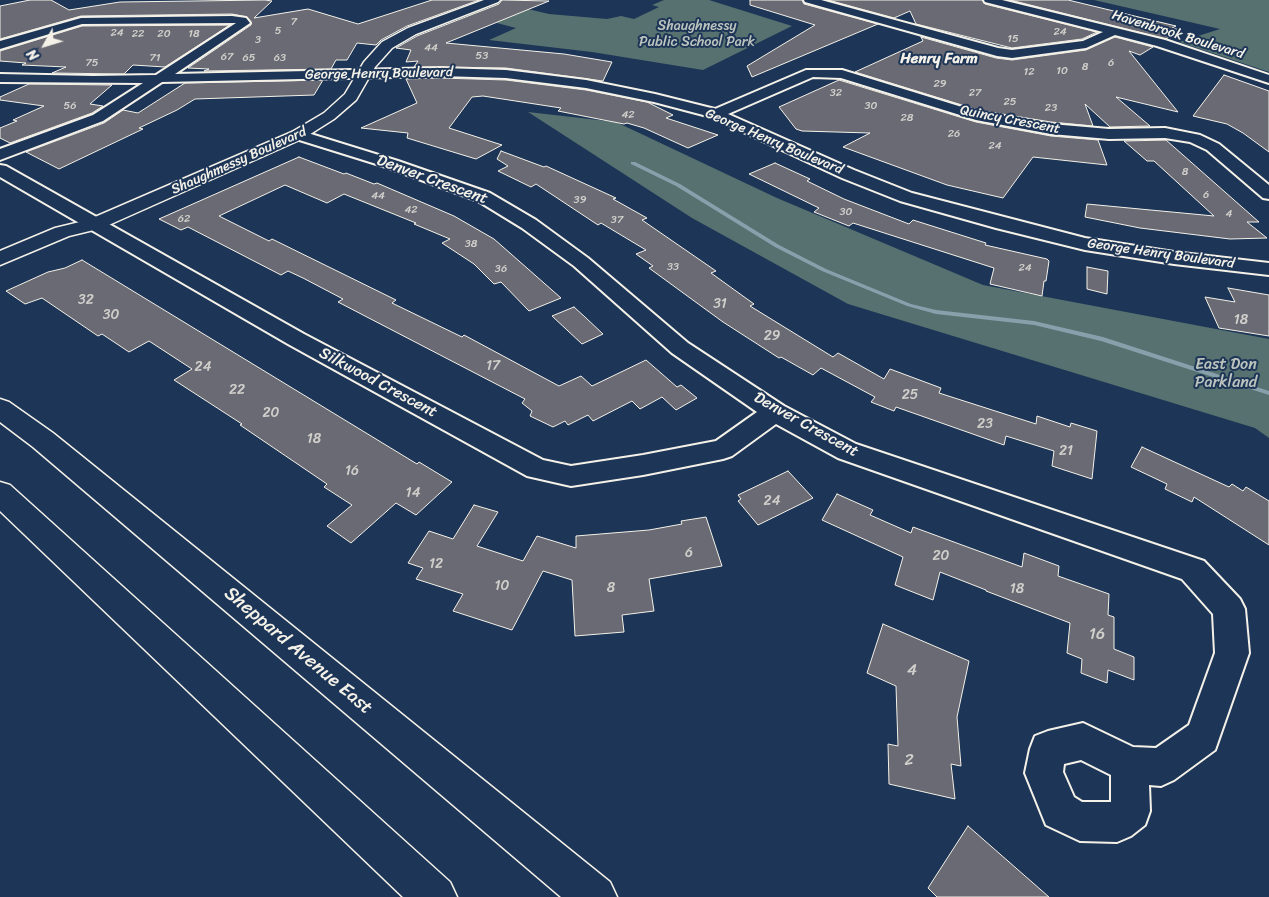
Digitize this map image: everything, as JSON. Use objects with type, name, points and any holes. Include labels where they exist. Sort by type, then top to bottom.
[{"type":"street","name":"Shaughmessy Boulevard","points":[[94,224],[298,136],[329,116],[351,97],[377,54],[387,44],[403,35],[494,0]]},
{"type":"street","points":[[809,0],[998,52],[1012,54],[1086,44],[1115,31]]},
{"type":"street","name":"Havenbrook Boulevard","points":[[989,0],[1161,42],[1269,79]]},
{"type":"street","points":[[0,45],[82,21],[242,20],[244,24],[98,118],[0,155]]},
{"type":"street","name":"Quincy Crescent","points":[[716,114],[811,73],[842,74],[976,116],[1051,129],[1110,134],[1165,133],[1194,138],[1213,147],[1269,194]]},
{"type":"street","name":"George Henry Boulevard","points":[[0,78],[49,80],[365,74],[506,74],[595,86],[655,98],[716,114],[848,174],[889,190],[1003,224],[1085,244],[1174,258],[1269,269]]},
{"type":"street","name":"Denver Crescent","points":[[298,136],[392,164],[484,197],[529,224],[581,262],[680,348],[775,412],[847,451],[1193,570],[1229,610],[1232,653],[1202,737],[1160,767],[1130,765]]},
{"type":"street","name":"Silkwood Crescent","points":[[0,170],[296,339],[537,470],[571,476],[643,465],[723,448],[775,412]]},
{"type":"street","points":[[0,259],[62,232],[94,224]]},
{"type":"street","points":[[0,274],[74,240],[88,232],[94,224]]},
{"type":"street","name":"Sheppard Avenue East","points":[[0,408],[43,440],[595,897]]},
{"type":"street","points":[[0,493],[435,897]]},
{"type":"green space","name":"Shaughnessy Public School Park","points":[[664,0],[709,0],[792,26],[703,70],[592,52],[489,40],[516,28],[466,15],[502,3],[549,14],[607,19],[621,16],[634,19],[659,7],[652,5]]},
{"type":"green space","points":[[1094,0],[1269,0],[1269,72],[1179,42],[1220,29]]},
{"type":"green space","name":"East Don Parkland","points":[[528,112],[616,122],[777,198],[983,285],[1269,339],[1269,438],[1255,428],[848,304],[692,218]]},
{"type":"building","points":[[30,0],[51,0],[69,10],[120,2],[265,0],[272,1],[254,18],[308,9],[358,24],[432,0],[479,0],[407,26],[381,40],[376,45],[357,43],[347,60],[336,60],[331,69],[204,71],[209,69],[188,68],[251,25],[247,17],[232,14],[81,16],[0,39],[0,6]]},
{"type":"building","points":[[502,0],[549,1],[446,43],[564,54],[612,62],[603,81],[506,68],[414,67],[418,61],[406,62],[411,50],[396,48],[417,36],[499,4]]},
{"type":"building","points":[[750,0],[802,0],[804,4],[878,24],[752,77],[747,66],[815,25],[750,5]]},
{"type":"building","points":[[828,0],[982,0],[985,4],[1097,32],[1082,39],[1012,48],[916,24],[910,11],[894,18]]},
{"type":"building","points":[[1010,0],[1068,0],[1176,26],[1172,28],[1180,30],[1166,39]]},
{"type":"building","points":[[230,25],[165,67],[133,65],[124,74],[52,73],[66,67],[22,65],[26,63],[0,61],[0,51],[82,26]]},
{"type":"building","points":[[921,37],[996,58],[1012,60],[1086,50],[1115,37],[1153,47],[1140,55],[1129,51],[1178,112],[1116,97],[1150,126],[1110,127],[1085,104],[1093,126],[1051,122],[978,110],[855,72],[923,41]]},
{"type":"building","points":[[1224,75],[1269,91],[1269,152],[1227,124],[1193,116]]},
{"type":"building","points":[[406,79],[506,80],[586,90],[647,102],[673,115],[666,118],[718,135],[688,148],[644,128],[627,123],[558,111],[561,108],[483,96],[472,97],[449,128],[502,145],[476,159],[407,138],[408,133],[361,128],[417,103]]},
{"type":"building","points":[[323,80],[314,95],[195,99],[139,128],[143,129],[59,169],[26,152],[104,123],[123,110],[138,113],[185,83]]},
{"type":"building","points":[[839,80],[976,122],[1051,136],[1098,140],[1107,165],[1033,157],[1003,198],[947,185],[843,147],[870,133],[802,131],[796,129],[779,107]]},
{"type":"building","points":[[29,84],[112,85],[90,104],[103,106],[92,113],[10,143],[0,138],[0,128],[44,106],[0,100],[0,97]]},
{"type":"building","points":[[1166,140],[1259,222],[1247,222],[1267,238],[1230,239],[1140,228],[1085,217],[1087,204],[1214,216],[1154,161],[1147,161],[1124,141]]},
{"type":"building","points":[[501,151],[544,167],[546,166],[616,198],[613,199],[647,218],[642,220],[716,271],[711,273],[754,304],[750,306],[833,357],[838,353],[884,379],[890,369],[941,388],[939,393],[1036,424],[1037,416],[1070,427],[1071,423],[1097,431],[1092,479],[1052,466],[1054,451],[1006,436],[1004,445],[896,407],[894,411],[871,402],[875,397],[821,368],[813,375],[781,357],[779,358],[723,322],[649,268],[653,266],[636,254],[646,250],[601,223],[598,225],[536,184],[531,187],[498,171],[508,166],[497,159]]},
{"type":"building","points":[[299,157],[374,184],[377,183],[454,216],[494,239],[561,298],[529,311],[501,282],[494,284],[474,264],[442,243],[450,239],[344,194],[327,203],[285,185],[219,216],[269,241],[272,239],[396,300],[392,303],[462,337],[464,335],[559,386],[581,376],[592,386],[646,360],[677,387],[681,385],[697,398],[676,410],[662,397],[640,409],[632,401],[593,421],[588,415],[568,425],[565,421],[553,427],[530,416],[532,411],[522,403],[525,399],[338,302],[343,299],[288,271],[281,275],[188,227],[181,230],[159,219]]},
{"type":"building","points":[[775,163],[810,179],[807,181],[844,199],[909,224],[913,220],[986,243],[985,245],[1047,259],[1049,261],[1042,296],[990,284],[994,268],[853,223],[849,226],[814,212],[819,208],[749,174]]},
{"type":"building","points":[[82,260],[417,464],[419,462],[452,482],[416,515],[396,503],[351,543],[327,526],[352,505],[324,487],[327,484],[240,425],[242,424],[174,380],[192,369],[149,341],[129,352],[102,334],[98,336],[42,298],[25,304],[6,291],[48,272],[65,268]]},
{"type":"building","points":[[1087,267],[1108,271],[1107,294],[1087,289]]},
{"type":"building","points":[[1228,288],[1269,295],[1269,336],[1219,328],[1205,297],[1235,302]]},
{"type":"building","points":[[574,307],[603,334],[582,344],[552,316]]},
{"type":"building","points":[[1142,447],[1229,487],[1232,484],[1243,491],[1246,487],[1269,501],[1269,545],[1194,497],[1192,502],[1165,489],[1167,484],[1131,467]]},
{"type":"building","points":[[788,471],[813,498],[758,525],[738,501],[741,499],[738,495]]},
{"type":"building","points":[[837,494],[873,510],[870,515],[911,533],[913,527],[1022,567],[1024,553],[1059,566],[1058,576],[1109,594],[1108,615],[1114,617],[1114,649],[1134,657],[1134,680],[1108,670],[1107,683],[1081,673],[1082,659],[1067,653],[1070,623],[940,572],[933,600],[895,585],[903,557],[822,520]]},
{"type":"building","points":[[474,505],[498,512],[477,546],[523,561],[537,536],[576,548],[576,536],[649,530],[682,524],[681,521],[706,517],[722,566],[649,579],[654,611],[622,615],[624,632],[575,636],[572,580],[543,571],[512,630],[453,611],[463,594],[416,579],[423,568],[408,563],[429,531],[453,539]]},
{"type":"building","points":[[883,624],[969,661],[957,717],[961,766],[951,764],[955,799],[889,784],[888,744],[898,746],[896,686],[867,673]]},
{"type":"building","points":[[968,826],[1049,897],[937,897],[928,888]]},
{"type":"waterway","points":[[633,163],[678,185],[777,246],[824,270],[909,305],[936,312],[1034,323],[1103,339],[1269,393]]},
{"type":"district","name":"Henry Farm","points":[[939,59]]}]
